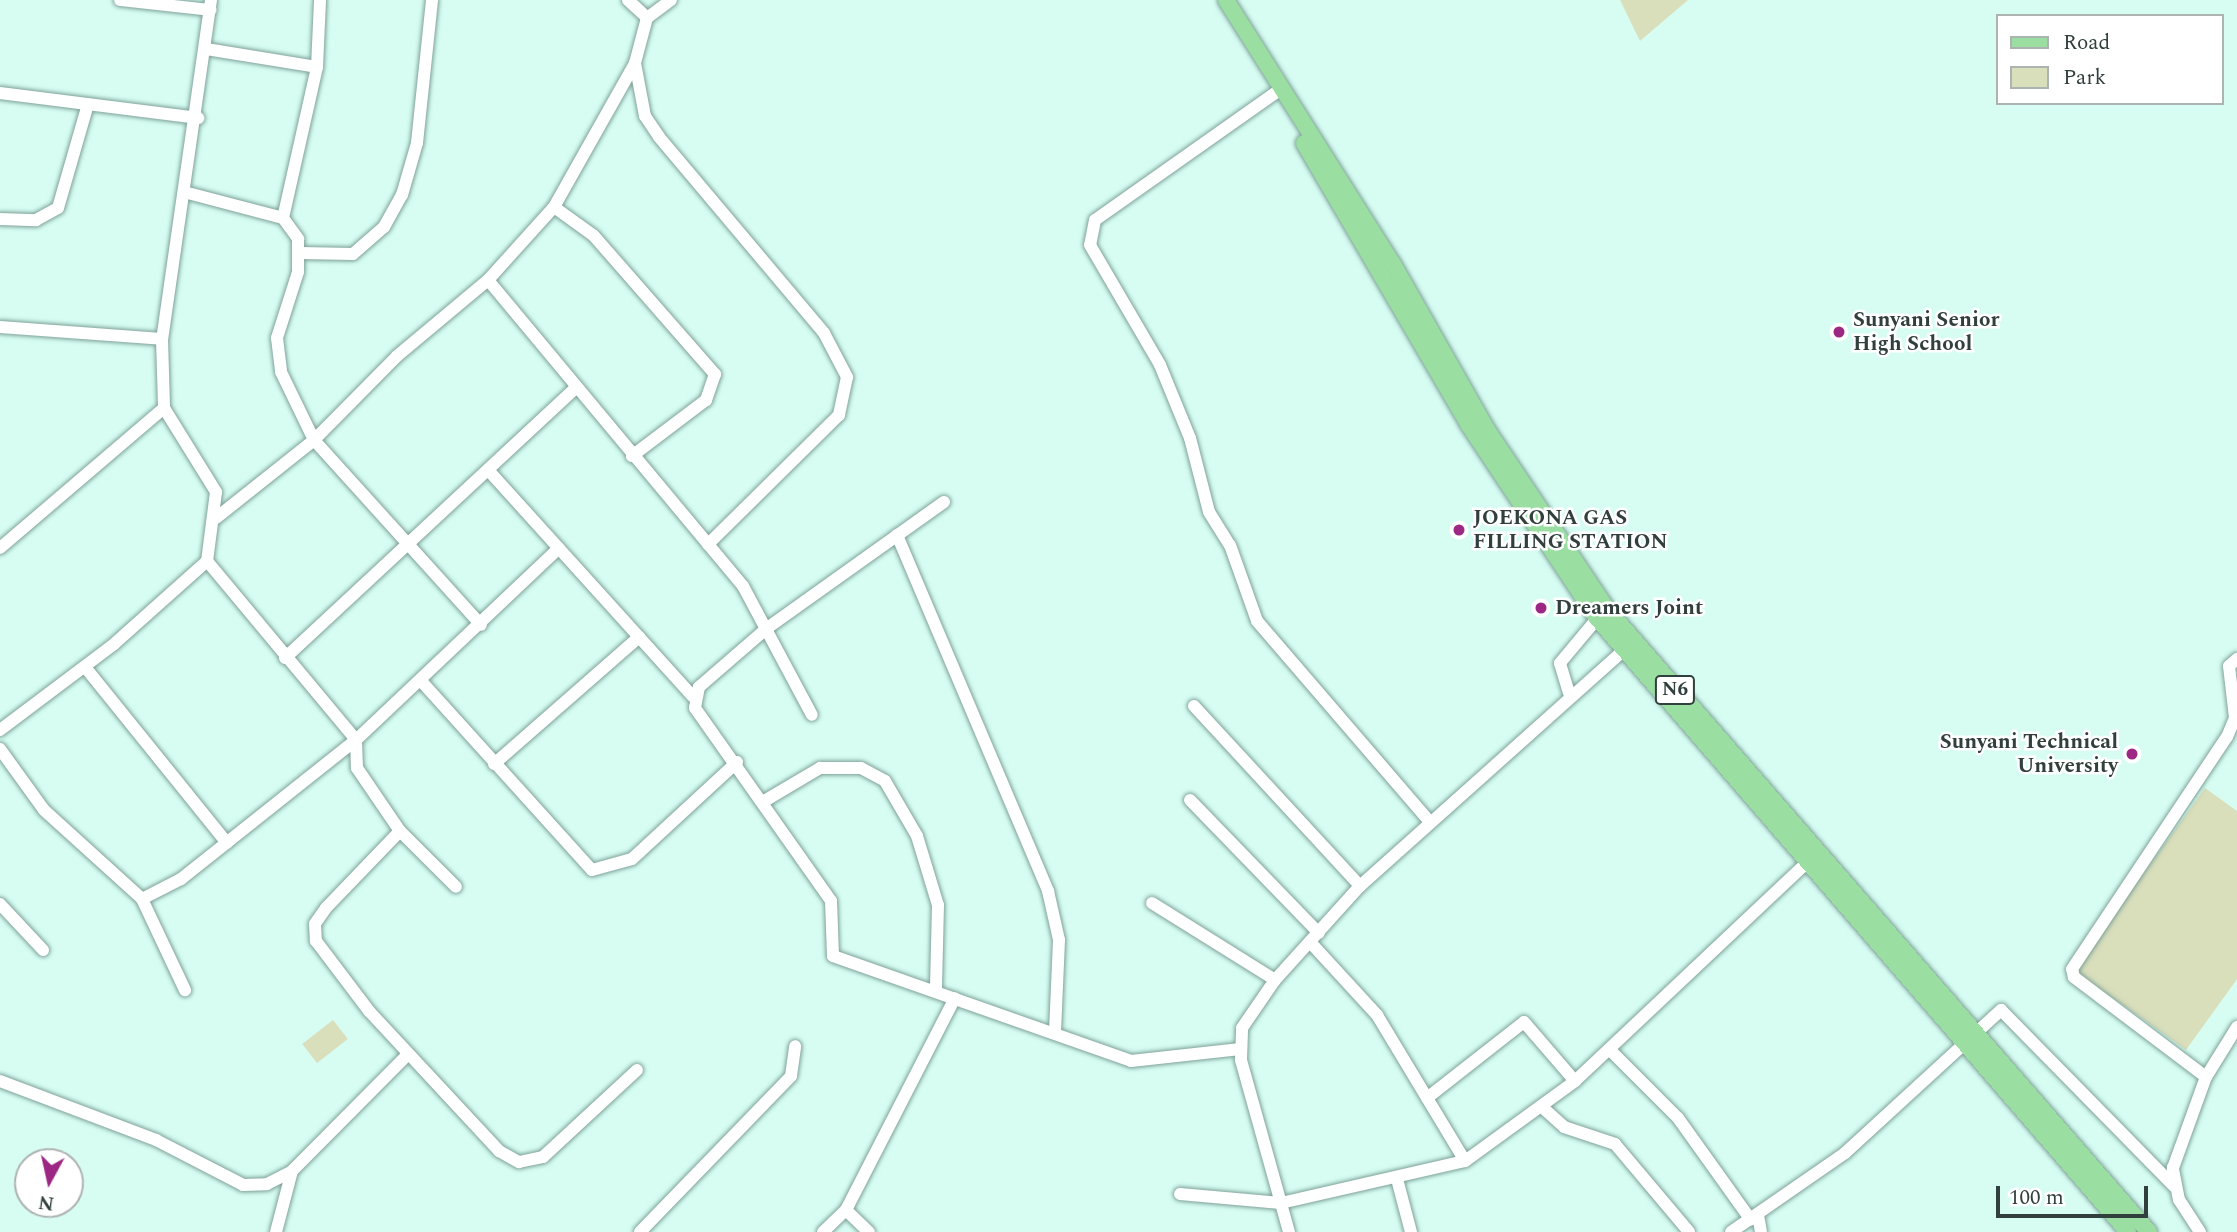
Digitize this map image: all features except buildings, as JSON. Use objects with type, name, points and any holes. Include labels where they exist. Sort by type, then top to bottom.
[{"type":"main road","name":"N6","points":[[1226,0],[1428,359],[1602,613],[1623,651],[1806,863],[2149,1232]]},
{"type":"main road","name":"N6","points":[[1602,613],[1968,1037],[2128,1232]]},
{"type":"street","points":[[0,730],[85,667],[207,561],[216,518],[207,471],[164,408],[162,340],[198,118],[210,5],[120,0]]},
{"type":"street","points":[[320,0],[317,67],[283,218],[301,253],[276,353],[314,440],[481,625]]},
{"type":"street","points":[[301,253],[353,254],[384,228],[401,195],[417,143],[432,0]]},
{"type":"street","points":[[628,0],[647,18]]},
{"type":"street","points":[[216,518],[314,440],[397,356],[488,280],[554,207],[635,64],[647,18],[671,0]]},
{"type":"street","points":[[206,49],[317,67]]},
{"type":"street","points":[[635,64],[645,116],[659,137],[824,333],[847,377],[839,415],[708,544]]},
{"type":"street","points":[[1279,91],[1095,220],[1090,245],[1160,365],[1190,438],[1209,512],[1230,545],[1257,621],[1430,822]]},
{"type":"street","points":[[0,93],[198,118]]},
{"type":"street","points":[[0,219],[36,220],[58,208],[88,104]]},
{"type":"street","points":[[184,192],[283,218]]},
{"type":"street","points":[[554,207],[594,236],[715,374],[706,400],[632,456]]},
{"type":"street","points":[[488,280],[743,586],[813,715]]},
{"type":"street","points":[[0,327],[162,340]]},
{"type":"street","points":[[285,658],[410,546],[576,388]]},
{"type":"street","points":[[0,548],[164,408]]},
{"type":"street","points":[[489,471],[693,697],[766,800],[831,901],[833,956],[1055,1031],[1130,1061],[1201,1058],[1240,1049]]},
{"type":"street","points":[[693,697],[766,629],[944,502]]},
{"type":"street","points":[[897,535],[1021,816],[1048,891],[1059,940],[1055,1031]]},
{"type":"street","points":[[142,899],[181,879],[356,740],[422,682],[559,548]]},
{"type":"street","points":[[207,561],[285,658],[356,740],[357,768],[400,831],[456,887]]},
{"type":"street","points":[[1569,693],[1560,663],[1602,613]]},
{"type":"street","points":[[494,764],[639,637]]},
{"type":"street","points":[[1289,1232],[1240,1049],[1242,1028],[1275,980],[1360,886],[1569,693],[1623,651]]},
{"type":"street","points":[[2206,1077],[2072,969],[2227,737],[2235,718],[2229,666],[2237,659]]},
{"type":"street","points":[[85,667],[227,843]]},
{"type":"street","points":[[422,682],[577,860],[601,872],[632,859],[737,762]]},
{"type":"street","points":[[1194,706],[1360,886]]},
{"type":"street","points":[[0,749],[44,810],[142,899],[185,990]]},
{"type":"street","points":[[766,800],[820,768],[861,768],[885,781],[917,836],[938,905],[936,989]]},
{"type":"street","points":[[1190,800],[1315,938],[1377,1015],[1465,1161]]},
{"type":"street","points":[[400,831],[326,908],[314,933],[322,955],[408,1054],[499,1151],[519,1161],[543,1157],[637,1070]]},
{"type":"street","points":[[1180,1194],[1281,1203],[1397,1179],[1465,1161],[1575,1081],[1806,863]]},
{"type":"street","points":[[1152,903],[1275,980]]},
{"type":"street","points":[[0,904],[43,950]]},
{"type":"street","points":[[823,1232],[846,1210],[955,998]]},
{"type":"street","points":[[1731,1232],[1845,1153],[1968,1037],[2001,1010],[2174,1186],[2200,1232]]},
{"type":"street","points":[[1427,1098],[1524,1022],[1575,1081]]},
{"type":"street","points":[[2174,1186],[2176,1150],[2206,1077],[2235,1034]]},
{"type":"street","points":[[640,1232],[791,1076],[794,1046]]},
{"type":"street","points":[[1610,1049],[1678,1118],[1754,1218],[1761,1232]]},
{"type":"street","points":[[0,1082],[156,1140],[243,1185],[267,1184],[292,1171],[408,1054]]},
{"type":"street","points":[[1542,1107],[1564,1127],[1615,1144],[1689,1232]]},
{"type":"street","points":[[276,1232],[292,1171]]},
{"type":"street","points":[[1397,1179],[1412,1232]]},
{"type":"street","points":[[846,1210],[869,1232]]},
{"type":"green space","points":[[1620,0],[1688,0],[1640,41]]},
{"type":"green space","points":[[2205,788],[2237,811],[2237,979],[2186,1050],[2074,970]]},
{"type":"green space","points":[[333,1020],[348,1039],[317,1063],[302,1044]]},
{"type":"place","name":"Sunyani Senior High School","points":[[1839,332]]},
{"type":"place","name":"JOEKONA GAS FILLING STATION","points":[[1459,530]]},
{"type":"place","name":"Dreamers Joint","points":[[1541,608]]},
{"type":"place","name":"Sunyani Technical University","points":[[2132,754]]}]
